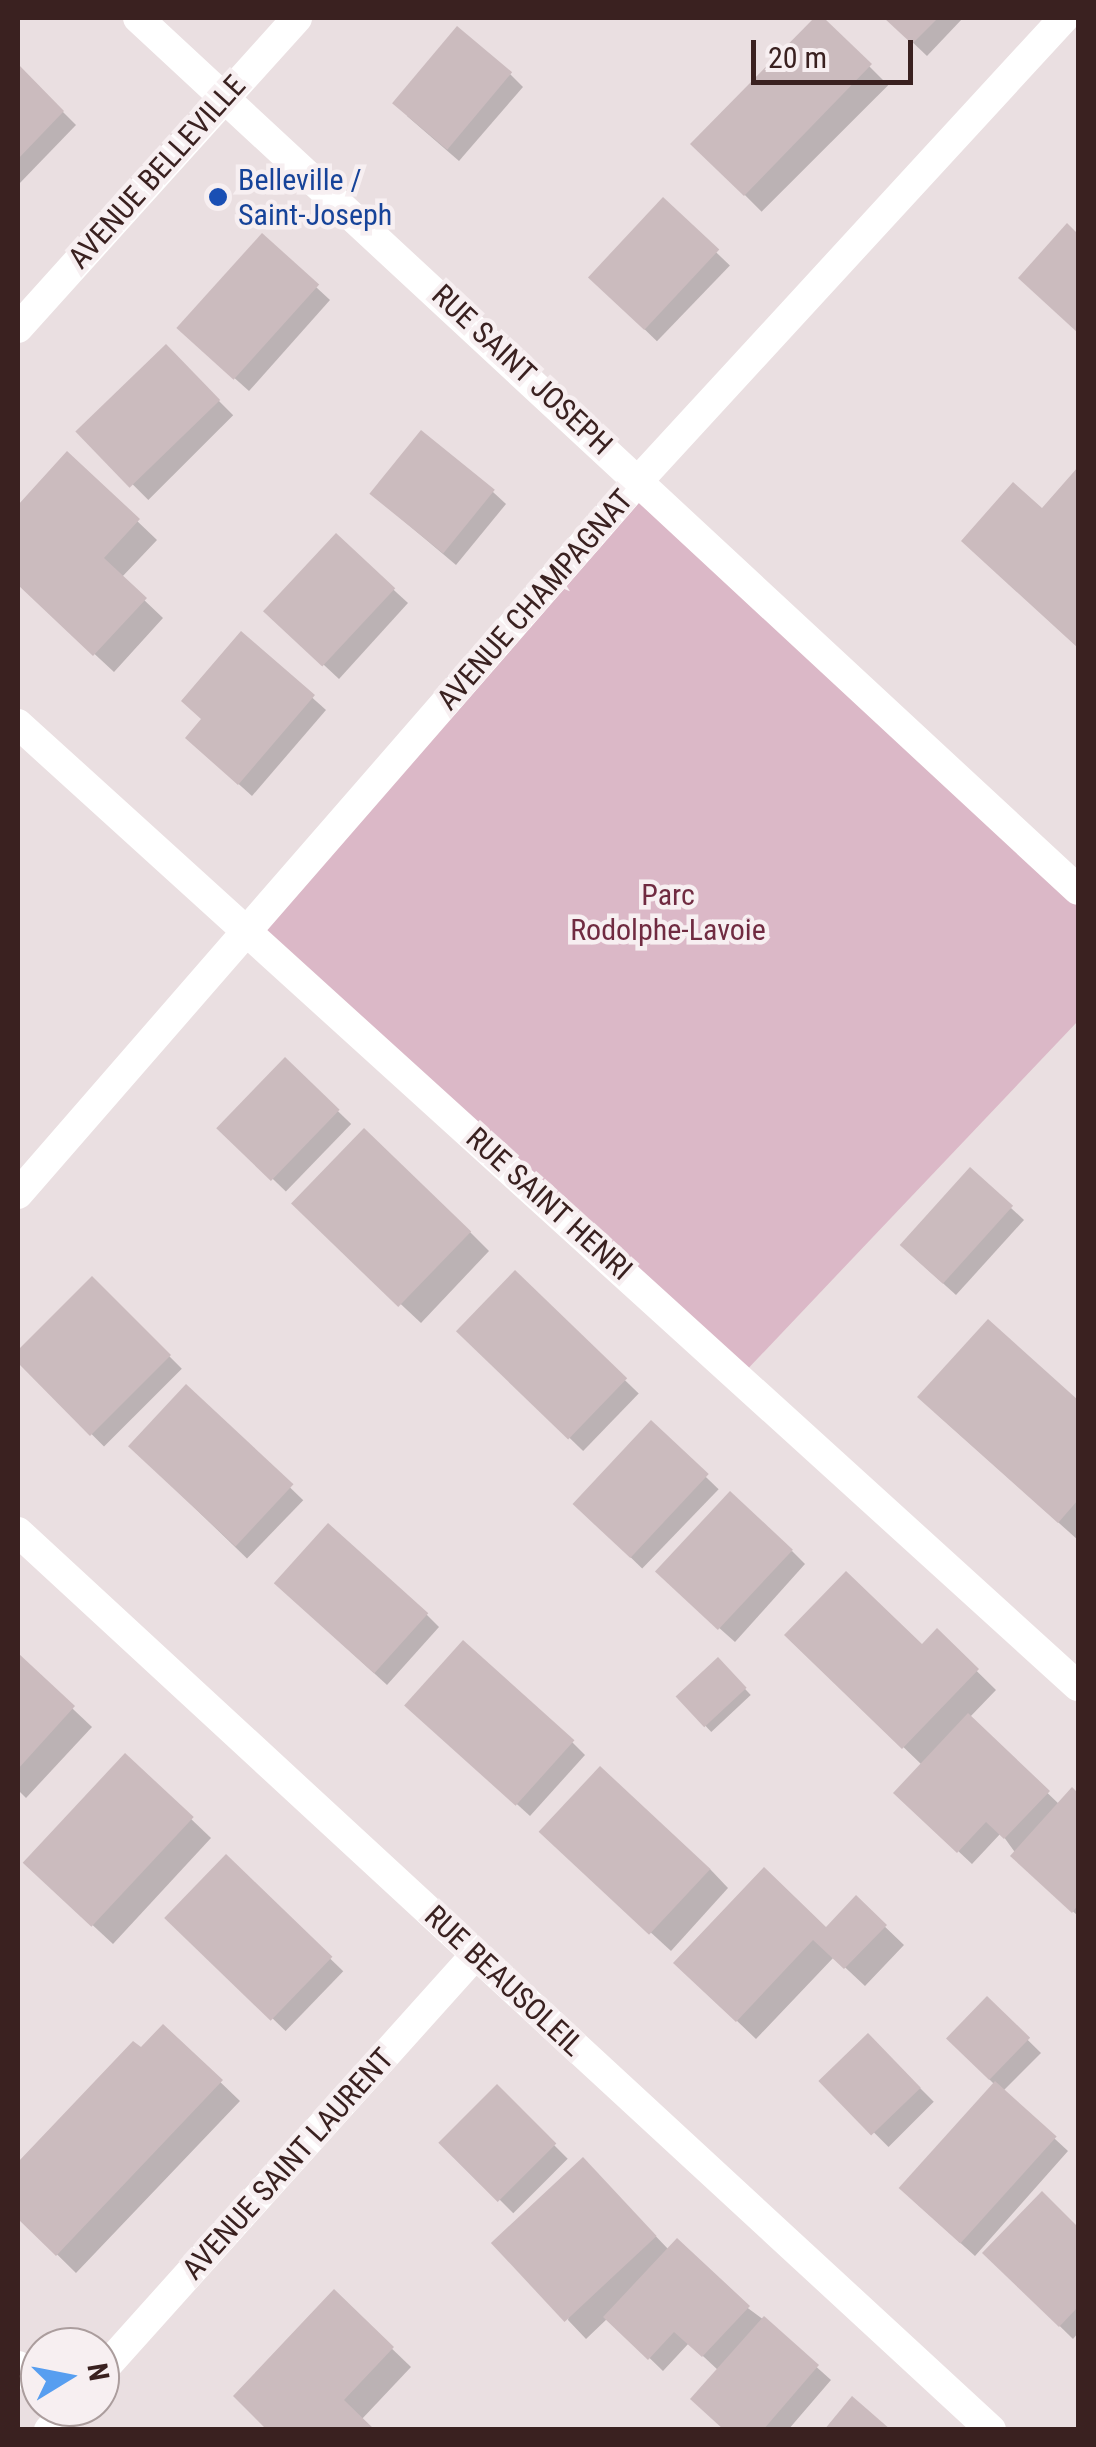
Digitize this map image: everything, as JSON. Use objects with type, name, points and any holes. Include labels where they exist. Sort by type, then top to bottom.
[{"type":"street","name":"RUE SAINT JOSEPH","points":[[138,18],[227,96],[1078,890]]},
{"type":"street","name":"AVENUE BELLEVILLE","points":[[18,328],[298,18]]},
{"type":"street","name":"AVENUE CHAMPAGNAT","points":[[18,1194],[639,480],[1064,18]]},
{"type":"street","name":"RUE SAINT HENRI","points":[[18,724],[1078,1686]]},
{"type":"street","name":"RUE BEAUSOLEIL","points":[[18,1532],[990,2430]]},
{"type":"street","name":"AVENUE SAINT LAURENT","points":[[120,2350],[475,1955]]},
{"type":"green space","name":"Parc Rodolphe-Lavoie","points":[[639,480],[1078,890],[1078,1021],[741,1376],[246,932]]},
{"type":"building","points":[[814,18],[824,18],[872,64],[744,196],[690,144]]},
{"type":"building","points":[[884,18],[938,18],[912,44]]},
{"type":"building","points":[[457,26],[512,72],[447,150],[392,103]]},
{"type":"building","points":[[18,64],[64,111],[18,159]]},
{"type":"building","points":[[663,197],[719,250],[644,330],[588,277]]},
{"type":"building","points":[[1067,223],[1078,234],[1078,333],[1018,278]]},
{"type":"building","points":[[262,233],[319,285],[234,380],[176,328]]},
{"type":"building","points":[[166,344],[220,400],[130,488],[75,432]]},
{"type":"building","points":[[421,430],[495,490],[443,554],[369,494]]},
{"type":"building","points":[[67,451],[140,519],[104,558],[147,598],[93,656],[18,585],[18,505]]},
{"type":"building","points":[[1078,467],[1078,648],[961,541],[1013,482],[1042,508]]},
{"type":"building","points":[[336,533],[395,588],[322,666],[263,611]]},
{"type":"building","points":[[241,631],[315,695],[238,785],[185,738],[201,719],[181,701]]},
{"type":"building","points":[[285,1057],[340,1110],[271,1181],[216,1128]]},
{"type":"building","points":[[364,1128],[471,1232],[398,1307],[291,1204]]},
{"type":"building","points":[[970,1167],[1013,1206],[943,1284],[900,1245]]},
{"type":"building","points":[[515,1270],[627,1378],[568,1440],[456,1331]]},
{"type":"building","points":[[92,1276],[171,1355],[90,1436],[18,1363],[18,1350]]},
{"type":"building","points":[[988,1319],[1078,1400],[1078,1500],[1058,1523],[917,1397]]},
{"type":"building","points":[[186,1384],[294,1484],[236,1546],[128,1446]]},
{"type":"building","points":[[651,1420],[709,1474],[630,1558],[573,1504]]},
{"type":"building","points":[[730,1491],[793,1550],[718,1630],[655,1571]]},
{"type":"building","points":[[328,1523],[428,1613],[374,1674],[274,1583]]},
{"type":"building","points":[[846,1571],[922,1644],[937,1628],[979,1669],[902,1749],[784,1635]]},
{"type":"building","points":[[463,1640],[574,1740],[516,1806],[404,1705]]},
{"type":"building","points":[[18,1653],[75,1706],[18,1769]]},
{"type":"building","points":[[718,1657],[747,1688],[704,1727],[676,1697]]},
{"type":"building","points":[[968,1713],[1050,1791],[1004,1839],[986,1822],[957,1853],[893,1793]]},
{"type":"building","points":[[125,1753],[194,1817],[91,1927],[23,1863]]},
{"type":"building","points":[[600,1766],[710,1869],[649,1935],[539,1832]]},
{"type":"building","points":[[1072,1787],[1078,1793],[1078,1905],[1072,1913],[1010,1856]]},
{"type":"building","points":[[226,1854],[332,1957],[271,2021],[164,1918]]},
{"type":"building","points":[[764,1867],[826,1927],[856,1895],[887,1925],[844,1969],[813,1940],[736,2022],[673,1963]]},
{"type":"building","points":[[987,1996],[1030,2038],[989,2080],[946,2038]]},
{"type":"building","points":[[163,2024],[223,2080],[56,2256],[18,2219],[18,2162],[133,2041],[141,2047]]},
{"type":"building","points":[[868,2033],[921,2088],[871,2136],[818,2081]]},
{"type":"building","points":[[995,2081],[1057,2137],[960,2244],[899,2188]]},
{"type":"building","points":[[497,2084],[556,2143],[498,2202],[438,2143]]},
{"type":"building","points":[[583,2157],[657,2236],[565,2322],[491,2243]]},
{"type":"building","points":[[1042,2191],[1078,2227],[1078,2307],[1059,2327],[982,2253]]},
{"type":"building","points":[[677,2238],[750,2306],[702,2357],[674,2332],[648,2360],[603,2317]]},
{"type":"building","points":[[334,2289],[394,2347],[344,2400],[375,2430],[267,2430],[233,2396]]},
{"type":"building","points":[[764,2316],[819,2365],[763,2430],[724,2430],[690,2399]]},
{"type":"building","points":[[852,2396],[891,2430],[824,2430]]},
{"type":"place","name":"Belleville / Saint-Joseph","points":[[218,197]]}]
